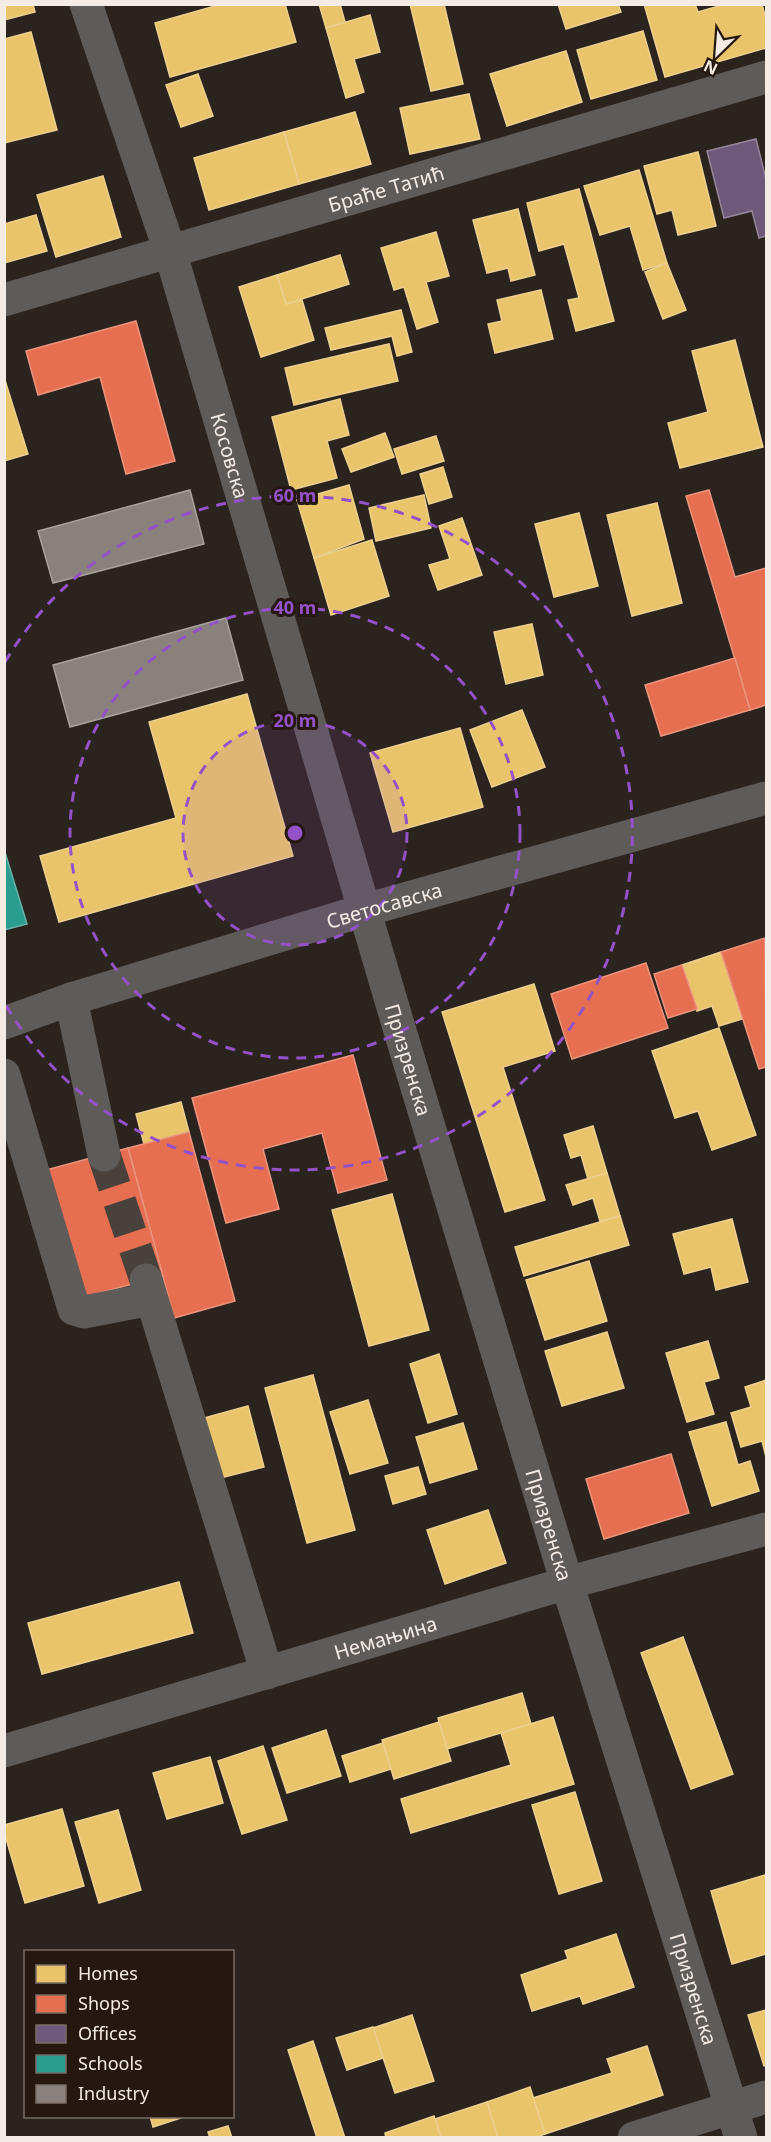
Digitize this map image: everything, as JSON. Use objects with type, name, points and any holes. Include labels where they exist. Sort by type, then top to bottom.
[{"type":"street","name":"Косовска","points":[[86,4],[170,251],[365,910]]},
{"type":"street","name":"Браће Татић","points":[[4,300],[766,77]]},
{"type":"street","name":"Светосавска","points":[[4,1023],[72,999],[365,910],[766,798]]},
{"type":"street","name":"Призренска","points":[[365,910],[567,1583],[737,2122]]},
{"type":"street","points":[[72,999],[104,1155]]},
{"type":"street","points":[[4,1075],[74,1309],[84,1312],[148,1289],[267,1673]]},
{"type":"street","name":"Немањина","points":[[4,1751],[567,1583],[766,1529]]},
{"type":"street","points":[[634,2138],[737,2122],[766,2097]]},
{"type":"building: Homes","points":[[4,4],[33,4],[35,12],[4,20]]},
{"type":"building: Homes","points":[[222,4],[285,4],[296,42],[170,77],[155,23]]},
{"type":"building: Homes","points":[[319,4],[340,4],[345,22],[326,28]]},
{"type":"building: Homes","points":[[410,4],[444,4],[463,84],[431,91]]},
{"type":"building: Homes","points":[[558,4],[618,4],[621,12],[566,29]]},
{"type":"building: Homes","points":[[644,4],[695,4],[698,12],[726,4],[762,4],[766,20],[766,48],[665,77]]},
{"type":"building: Homes","points":[[370,15],[380,52],[354,59],[364,92],[346,98],[326,28]]},
{"type":"building: Homes","points":[[643,31],[657,80],[591,99],[577,50]]},
{"type":"building: Homes","points":[[31,32],[57,130],[4,143],[4,39]]},
{"type":"building: Homes","points":[[566,51],[582,102],[507,126],[490,74]]},
{"type":"building: Homes","points":[[198,74],[213,116],[181,127],[166,85]]},
{"type":"building: Homes","points":[[469,94],[480,139],[410,154],[400,108]]},
{"type":"building: Homes","points":[[355,112],[371,164],[299,184],[284,132]]},
{"type":"building: Homes","points":[[284,132],[299,184],[209,210],[194,158]]},
{"type":"building: Homes","points":[[698,152],[716,226],[678,235],[672,210],[657,214],[644,166]]},
{"type":"building: Homes","points":[[639,170],[667,263],[643,270],[630,226],[600,235],[584,186]]},
{"type":"building: Homes","points":[[103,176],[121,237],[56,257],[37,195]]},
{"type":"building: Homes","points":[[579,189],[614,321],[576,331],[568,300],[579,298],[564,244],[539,251],[527,203]]},
{"type":"building: Homes","points":[[518,209],[535,275],[511,281],[508,268],[487,273],[473,220]]},
{"type":"building: Homes","points":[[36,215],[47,251],[4,263],[4,224]]},
{"type":"building: Homes","points":[[436,232],[449,276],[426,282],[438,322],[417,329],[404,287],[394,290],[381,248]]},
{"type":"building: Homes","points":[[340,255],[349,284],[286,304],[277,275]]},
{"type":"building: Homes","points":[[667,263],[686,310],[663,319],[645,272]]},
{"type":"building: Homes","points":[[277,275],[286,304],[302,300],[314,340],[261,357],[239,287]]},
{"type":"building: Homes","points":[[541,290],[553,339],[495,353],[488,324],[502,321],[497,300]]},
{"type":"building: Homes","points":[[401,310],[412,352],[397,356],[392,336],[331,350],[325,328]]},
{"type":"building: Homes","points":[[735,340],[763,447],[680,468],[668,423],[708,412],[692,351]]},
{"type":"building: Homes","points":[[389,344],[398,381],[294,405],[285,368]]},
{"type":"building: Homes","points":[[4,377],[28,454],[4,461]]},
{"type":"building: Homes","points":[[340,399],[349,435],[327,441],[337,478],[291,490],[272,417]]},
{"type":"building: Homes","points":[[385,433],[394,457],[351,472],[342,449]]},
{"type":"building: Homes","points":[[436,436],[444,461],[402,474],[394,449]]},
{"type":"building: Homes","points":[[443,467],[452,497],[429,504],[420,474]]},
{"type":"building: Homes","points":[[349,485],[364,539],[314,558],[297,500]]},
{"type":"building: Homes","points":[[424,495],[431,528],[376,541],[369,508]]},
{"type":"building: Homes","points":[[657,503],[682,603],[632,616],[607,515]]},
{"type":"building: Homes","points":[[579,513],[598,586],[554,597],[535,524]]},
{"type":"building: Homes","points":[[462,518],[482,575],[438,590],[429,565],[450,559],[439,526]]},
{"type":"building: Homes","points":[[372,540],[389,596],[331,615],[314,558]]},
{"type":"building: Homes","points":[[532,624],[543,675],[506,684],[494,632]]},
{"type":"building: Homes","points":[[247,694],[293,856],[59,922],[40,856],[176,818],[149,722]]},
{"type":"building: Homes","points":[[522,710],[545,767],[492,787],[470,730]]},
{"type":"building: Homes","points":[[460,728],[483,807],[393,832],[370,753]]},
{"type":"building: Homes","points":[[721,952],[742,1019],[719,1026],[712,1006],[697,1011],[682,965]]},
{"type":"building: Homes","points":[[534,984],[555,1051],[503,1067],[545,1200],[505,1212],[442,1012]]},
{"type":"building: Homes","points":[[719,1028],[756,1135],[712,1150],[698,1111],[675,1118],[652,1051]]},
{"type":"building: Homes","points":[[181,1102],[189,1132],[144,1144],[136,1114]]},
{"type":"building: Homes","points":[[593,1126],[607,1173],[588,1179],[581,1155],[571,1158],[564,1135]]},
{"type":"building: Homes","points":[[607,1173],[620,1216],[600,1221],[593,1198],[573,1205],[566,1185]]},
{"type":"building: Homes","points":[[392,1194],[429,1330],[369,1346],[332,1210]]},
{"type":"building: Homes","points":[[620,1216],[629,1245],[524,1276],[515,1247]]},
{"type":"building: Homes","points":[[732,1219],[748,1282],[716,1290],[711,1267],[684,1274],[673,1234]]},
{"type":"building: Homes","points":[[589,1261],[607,1321],[545,1340],[526,1280]]},
{"type":"building: Homes","points":[[607,1332],[624,1388],[562,1406],[545,1351]]},
{"type":"building: Homes","points":[[708,1341],[719,1378],[704,1382],[714,1414],[687,1422],[666,1353]]},
{"type":"building: Homes","points":[[439,1354],[457,1414],[428,1423],[410,1364]]},
{"type":"building: Homes","points":[[313,1375],[355,1530],[307,1543],[265,1388]]},
{"type":"building: Homes","points":[[766,1380],[766,1457],[762,1441],[741,1447],[731,1413],[751,1407],[745,1387]]},
{"type":"building: Homes","points":[[368,1400],[388,1463],[350,1474],[330,1412]]},
{"type":"building: Homes","points":[[248,1406],[264,1467],[220,1478],[204,1418]]},
{"type":"building: Homes","points":[[726,1422],[738,1465],[750,1461],[759,1491],[712,1506],[689,1432]]},
{"type":"building: Homes","points":[[463,1423],[477,1469],[430,1483],[416,1437]]},
{"type":"building: Homes","points":[[418,1467],[426,1494],[393,1504],[385,1476]]},
{"type":"building: Homes","points":[[488,1510],[506,1563],[445,1584],[427,1530]]},
{"type":"building: Homes","points":[[179,1582],[193,1633],[42,1674],[28,1623]]},
{"type":"building: Homes","points":[[683,1637],[733,1774],[691,1789],[641,1653]]},
{"type":"building: Homes","points":[[522,1693],[531,1724],[447,1749],[438,1718]]},
{"type":"building: Homes","points":[[553,1717],[574,1784],[411,1833],[401,1799],[511,1765],[501,1733]]},
{"type":"building: Homes","points":[[439,1722],[451,1761],[394,1779],[382,1740]]},
{"type":"building: Homes","points":[[326,1730],[341,1776],[287,1793],[272,1748]]},
{"type":"building: Homes","points":[[383,1743],[391,1769],[350,1782],[342,1756]]},
{"type":"building: Homes","points":[[263,1746],[287,1820],[242,1834],[218,1761]]},
{"type":"building: Homes","points":[[210,1757],[223,1803],[167,1819],[153,1773]]},
{"type":"building: Homes","points":[[575,1792],[602,1881],[559,1894],[532,1805]]},
{"type":"building: Homes","points":[[62,1809],[84,1886],[25,1903],[4,1832],[4,1825]]},
{"type":"building: Homes","points":[[118,1810],[141,1890],[99,1903],[75,1822]]},
{"type":"building: Homes","points":[[765,1875],[766,1954],[732,1964],[711,1891]]},
{"type":"building: Homes","points":[[616,1934],[634,1987],[583,2004],[580,1996],[532,2011],[521,1975],[568,1959],[565,1951]]},
{"type":"building: Homes","points":[[766,2010],[766,2065],[764,2066],[748,2015]]},
{"type":"building: Homes","points":[[412,2015],[434,2081],[395,2093],[373,2028]]},
{"type":"building: Homes","points":[[373,2027],[383,2058],[347,2070],[336,2038]]},
{"type":"building: Homes","points":[[313,2041],[345,2138],[317,2138],[288,2050]]},
{"type":"building: Homes","points":[[647,2046],[663,2095],[545,2134],[533,2098],[612,2073],[607,2059]]},
{"type":"building: Homes","points":[[530,2087],[545,2134],[534,2138],[498,2138],[487,2102]]},
{"type":"building: Homes","points":[[487,2102],[498,2138],[441,2138],[435,2119]]},
{"type":"building: Homes","points":[[434,2116],[441,2138],[386,2138],[385,2133]]},
{"type":"building: Homes","points":[[151,2118],[181,2118],[153,2127]]},
{"type":"building: Homes","points":[[228,2126],[232,2138],[210,2138],[208,2132]]},
{"type":"building: Shops","points":[[136,321],[175,461],[126,474],[100,377],[38,395],[26,351]]},
{"type":"building: Shops","points":[[709,490],[735,577],[766,568],[766,705],[750,710],[686,496]]},
{"type":"building: Shops","points":[[735,658],[750,710],[661,736],[645,685]]},
{"type":"building: Shops","points":[[765,938],[766,1067],[759,1069],[721,952]]},
{"type":"building: Shops","points":[[646,963],[668,1028],[572,1059],[551,994]]},
{"type":"building: Shops","points":[[682,965],[697,1009],[668,1018],[654,974]]},
{"type":"building: Shops","points":[[353,1055],[387,1180],[338,1193],[322,1133],[263,1149],[279,1209],[226,1223],[192,1098]]},
{"type":"building: Shops","points":[[189,1132],[235,1301],[174,1318],[128,1148]]},
{"type":"building: Shops","points":[[128,1148],[163,1276],[80,1298],[46,1170]]},
{"type":"building: Shops","points":[[671,1454],[689,1513],[604,1539],[586,1479]]},
{"type":"building: Offices","points":[[756,139],[766,179],[766,236],[759,238],[752,211],[724,218],[707,151]]},
{"type":"building: Schools","points":[[4,849],[27,924],[4,930]]},
{"type":"building: Industry","points":[[190,490],[204,544],[53,583],[38,531]]},
{"type":"building: Industry","points":[[226,618],[243,680],[70,727],[53,665]]},
{"type":"tunnel","points":[[104,1155],[146,1280]]}]
